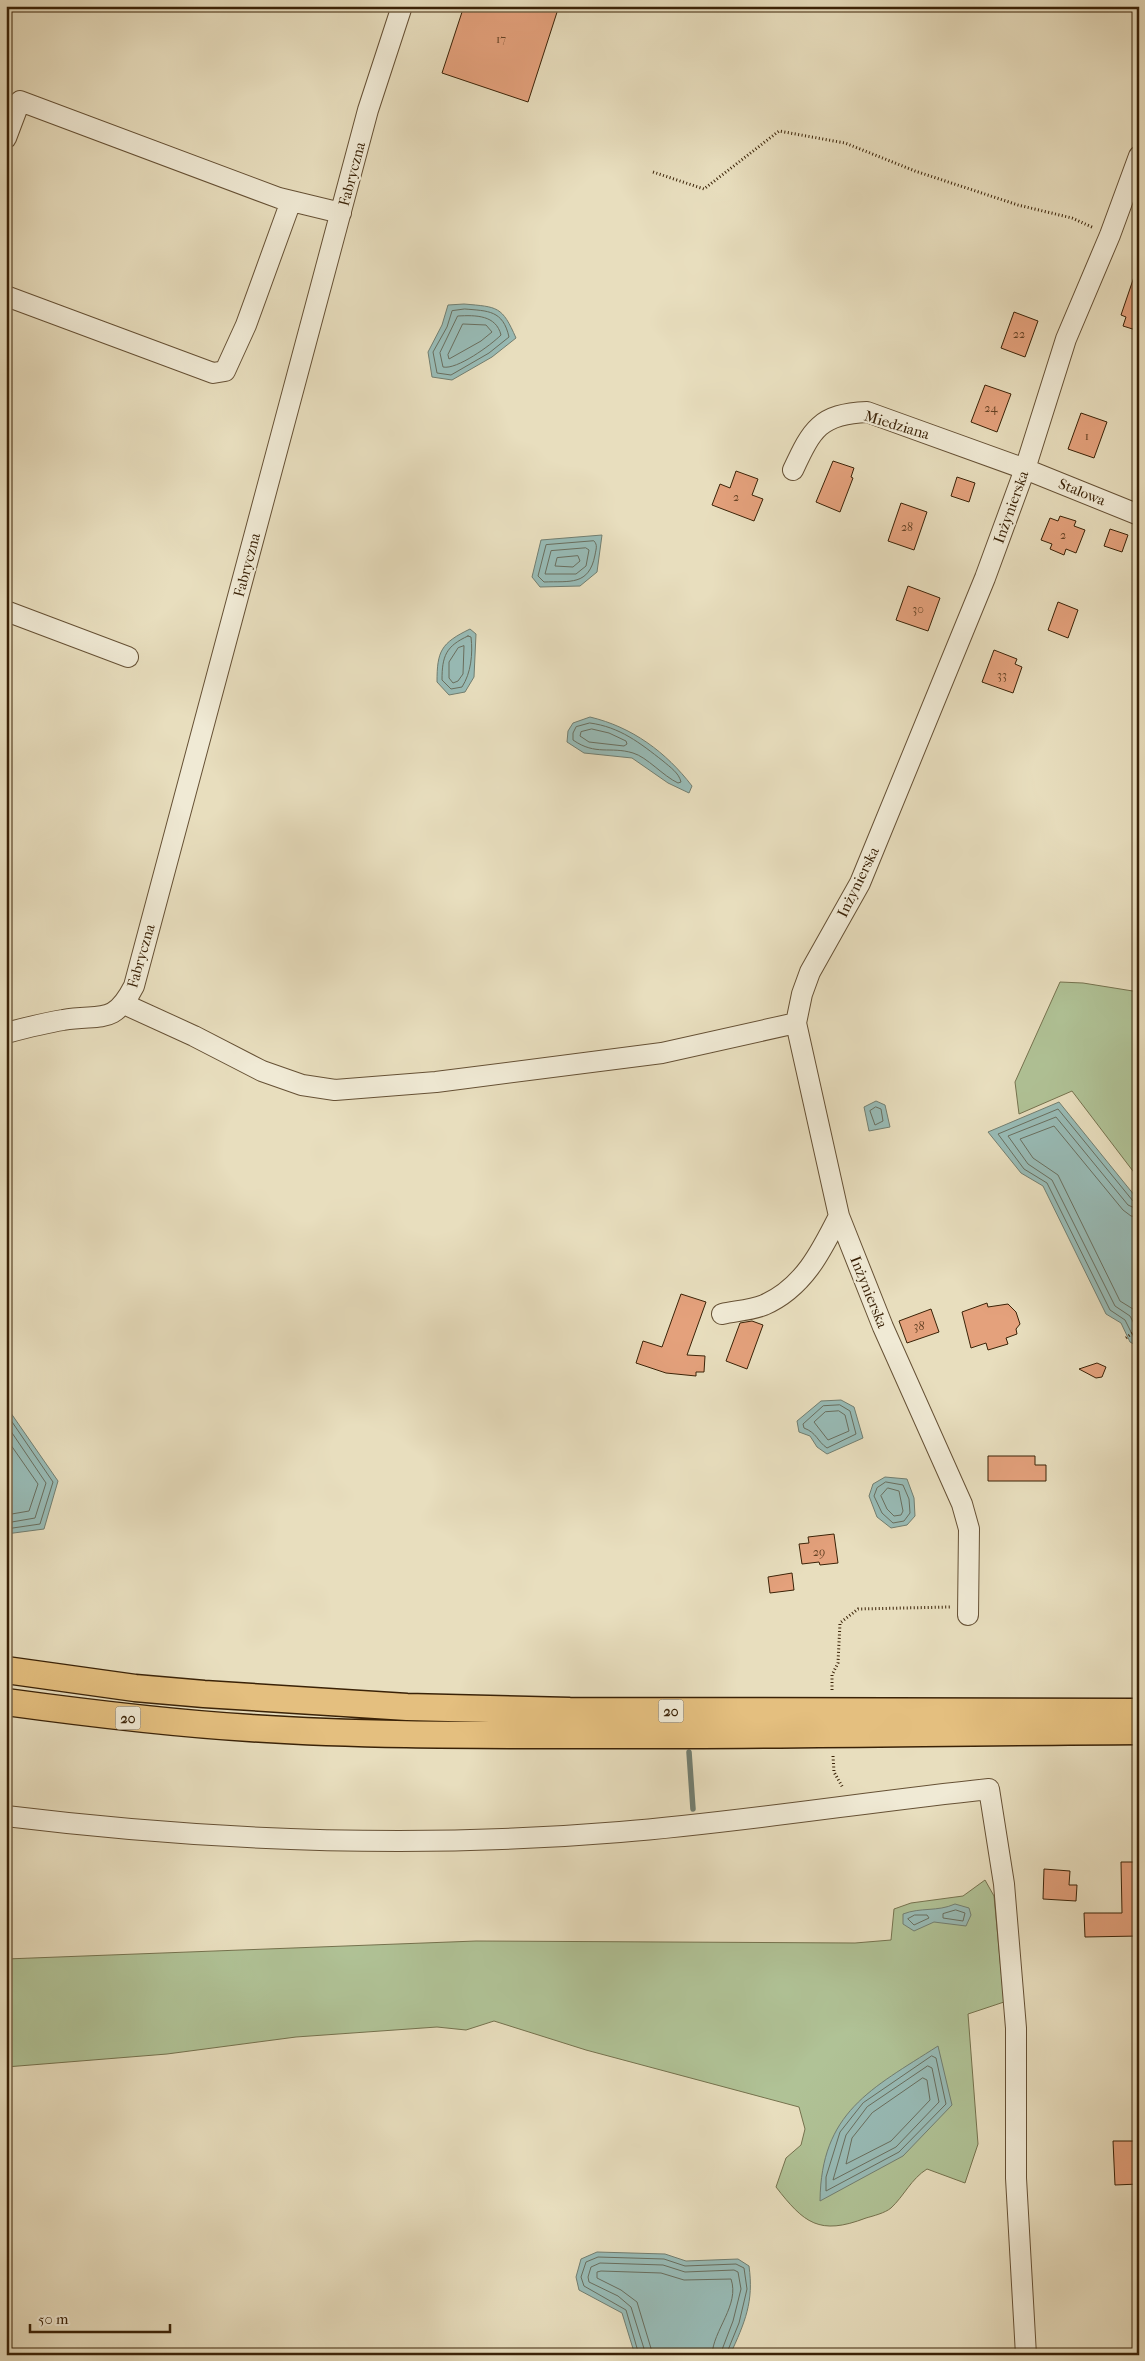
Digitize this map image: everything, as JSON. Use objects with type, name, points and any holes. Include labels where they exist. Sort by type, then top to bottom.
[{"type":"main road","name":"20","points":[[6,1670],[184,1692],[407,1706],[580,1711],[1139,1712]]},
{"type":"main road","name":"20","points":[[6,1702],[130,1718],[250,1728],[405,1735],[672,1736],[1139,1731]]},
{"type":"street","name":"Fabryczna","points":[[6,1033],[65,1019],[99,1018],[113,1013],[124,1004],[134,986],[368,110],[402,6]]},
{"type":"street","points":[[6,138],[20,101],[291,201],[341,213]]},
{"type":"street","name":"Inżynierska","points":[[968,1609],[969,1529],[962,1504],[883,1327],[839,1216],[796,1023],[802,994],[810,972],[860,883],[876,847],[985,578],[1025,469],[1066,339],[1110,235],[1139,156]]},
{"type":"street","points":[[6,296],[213,373],[225,371],[246,325],[291,201]]},
{"type":"street","name":"Miedziana","points":[[793,470],[804,445],[821,423],[845,413],[867,412],[1025,469]]},
{"type":"street","name":"Stalowa","points":[[1025,469],[1139,515]]},
{"type":"street","points":[[6,612],[128,657]]},
{"type":"street","points":[[124,1004],[194,1036],[262,1071],[302,1085],[335,1090],[436,1082],[662,1052],[796,1023]]},
{"type":"street","points":[[722,1314],[762,1306],[794,1287],[810,1268],[824,1246],[839,1216]]},
{"type":"street","points":[[6,1816],[101,1827],[241,1838],[407,1842],[620,1832],[989,1789],[1004,1884],[1016,2028],[1016,2178],[1026,2355]]},
{"type":"path","points":[[653,172],[704,189],[779,131],[845,143],[915,171],[1018,205],[1072,218],[1110,235]]},
{"type":"path","points":[[1126,1338],[1139,1328]]},
{"type":"path","points":[[832,1694],[832,1674],[838,1663],[840,1623],[858,1610],[951,1606],[968,1609]]},
{"type":"path","points":[[833,1753],[834,1772],[852,1806]]},
{"type":"green space","points":[[1060,982],[1083,983],[1139,992],[1139,1179],[1072,1091],[1019,1114],[1015,1082]]},
{"type":"green space","points":[[985,1880],[994,1896],[1004,2002],[968,2014],[978,2144],[965,2183],[927,2169],[916,2178],[888,2210],[836,2226],[824,2226],[804,2217],[795,2210],[776,2187],[786,2158],[801,2145],[805,2129],[799,2107],[586,2050],[494,2021],[466,2030],[437,2027],[296,2037],[167,2054],[6,2067],[6,1959],[476,1941],[855,1943],[891,1940],[894,1909],[911,1903],[963,1896]]},
{"type":"water","points":[[448,305],[484,306],[498,310],[507,320],[516,338],[492,357],[452,380],[432,377],[428,352],[442,325]]},
{"type":"water","points":[[602,535],[597,572],[580,586],[540,587],[532,577],[541,540]]},
{"type":"water","points":[[470,629],[476,634],[474,677],[465,692],[449,695],[437,682],[440,655],[447,644]]},
{"type":"water","points":[[590,717],[605,721],[634,734],[659,752],[671,762],[692,786],[689,793],[668,783],[632,758],[584,753],[567,742],[568,731],[573,723]]},
{"type":"water","points":[[876,1101],[885,1105],[890,1127],[869,1131],[864,1107]]},
{"type":"water","points":[[1059,1102],[1139,1201],[1139,1347],[1130,1342],[1121,1323],[1106,1314],[1043,1186],[1021,1173],[988,1132]]},
{"type":"water","points":[[841,1400],[854,1407],[863,1438],[827,1454],[817,1447],[810,1436],[799,1432],[797,1421],[821,1401]]},
{"type":"water","points":[[6,1406],[58,1481],[44,1529],[6,1534]]},
{"type":"water","points":[[885,1477],[907,1479],[914,1498],[915,1516],[907,1525],[891,1528],[877,1517],[869,1496],[873,1484]]},
{"type":"water","points":[[955,1904],[969,1908],[971,1915],[966,1926],[934,1922],[914,1931],[903,1924],[903,1914]]},
{"type":"water","points":[[938,2046],[952,2105],[903,2156],[820,2201],[823,2171],[829,2145],[840,2124],[854,2106],[871,2090]]},
{"type":"water","points":[[597,2252],[665,2254],[686,2261],[738,2259],[749,2266],[750,2290],[747,2312],[730,2355],[635,2355],[622,2313],[579,2290],[576,2277],[581,2259]]},
{"type":"building","points":[[464,6],[559,6],[528,102],[442,73]]},
{"type":"building","points":[[1136,271],[1139,271],[1139,331],[1123,326],[1126,317],[1121,315]]},
{"type":"building","points":[[1014,312],[1038,321],[1025,357],[1001,348]]},
{"type":"building","points":[[985,385],[1011,394],[997,432],[971,422]]},
{"type":"building","points":[[1081,413],[1107,422],[1094,458],[1068,449]]},
{"type":"building","points":[[833,461],[854,468],[851,477],[853,478],[840,512],[816,502]]},
{"type":"building","points":[[736,471],[758,479],[752,495],[763,499],[754,521],[712,505],[720,484],[730,488]]},
{"type":"building","points":[[957,477],[975,483],[969,502],[951,496]]},
{"type":"building","points":[[901,503],[927,512],[914,550],[888,541]]},
{"type":"building","points":[[1060,516],[1076,521],[1074,526],[1085,530],[1076,553],[1066,549],[1064,555],[1050,549],[1052,544],[1041,540],[1050,518],[1058,521]]},
{"type":"building","points":[[1110,529],[1128,535],[1122,552],[1104,546]]},
{"type":"building","points":[[908,586],[940,598],[928,631],[896,620]]},
{"type":"building","points":[[1058,602],[1078,610],[1068,638],[1048,630]]},
{"type":"building","points":[[994,650],[1017,659],[1015,664],[1022,667],[1013,693],[982,682]]},
{"type":"building","points":[[681,1294],[706,1302],[687,1355],[705,1356],[704,1372],[696,1372],[696,1376],[666,1373],[636,1363],[643,1341],[662,1347]]},
{"type":"building","points":[[987,1303],[988,1307],[1008,1304],[1016,1312],[1020,1324],[1016,1329],[1017,1334],[1006,1338],[1008,1344],[988,1350],[986,1343],[971,1348],[962,1312]]},
{"type":"building","points":[[931,1309],[939,1332],[907,1343],[899,1321]]},
{"type":"building","points":[[752,1321],[763,1325],[747,1369],[726,1361],[740,1323]]},
{"type":"building","points":[[1097,1363],[1106,1367],[1102,1377],[1096,1378],[1079,1369]]},
{"type":"building","points":[[988,1456],[1035,1456],[1035,1465],[1046,1465],[1046,1481],[988,1481]]},
{"type":"building","points":[[834,1534],[838,1563],[820,1565],[819,1562],[802,1564],[799,1544],[809,1543],[808,1537]]},
{"type":"building","points":[[792,1573],[794,1590],[770,1593],[768,1577]]},
{"type":"building","points":[[1121,1862],[1139,1862],[1139,1936],[1085,1937],[1084,1913],[1122,1913]]},
{"type":"building","points":[[1044,1869],[1070,1871],[1069,1885],[1077,1885],[1076,1901],[1043,1899]]},
{"type":"building","points":[[1113,2141],[1139,2141],[1139,2184],[1115,2185]]},
{"type":"waterway","points":[[689,1752],[693,1809]]}]
